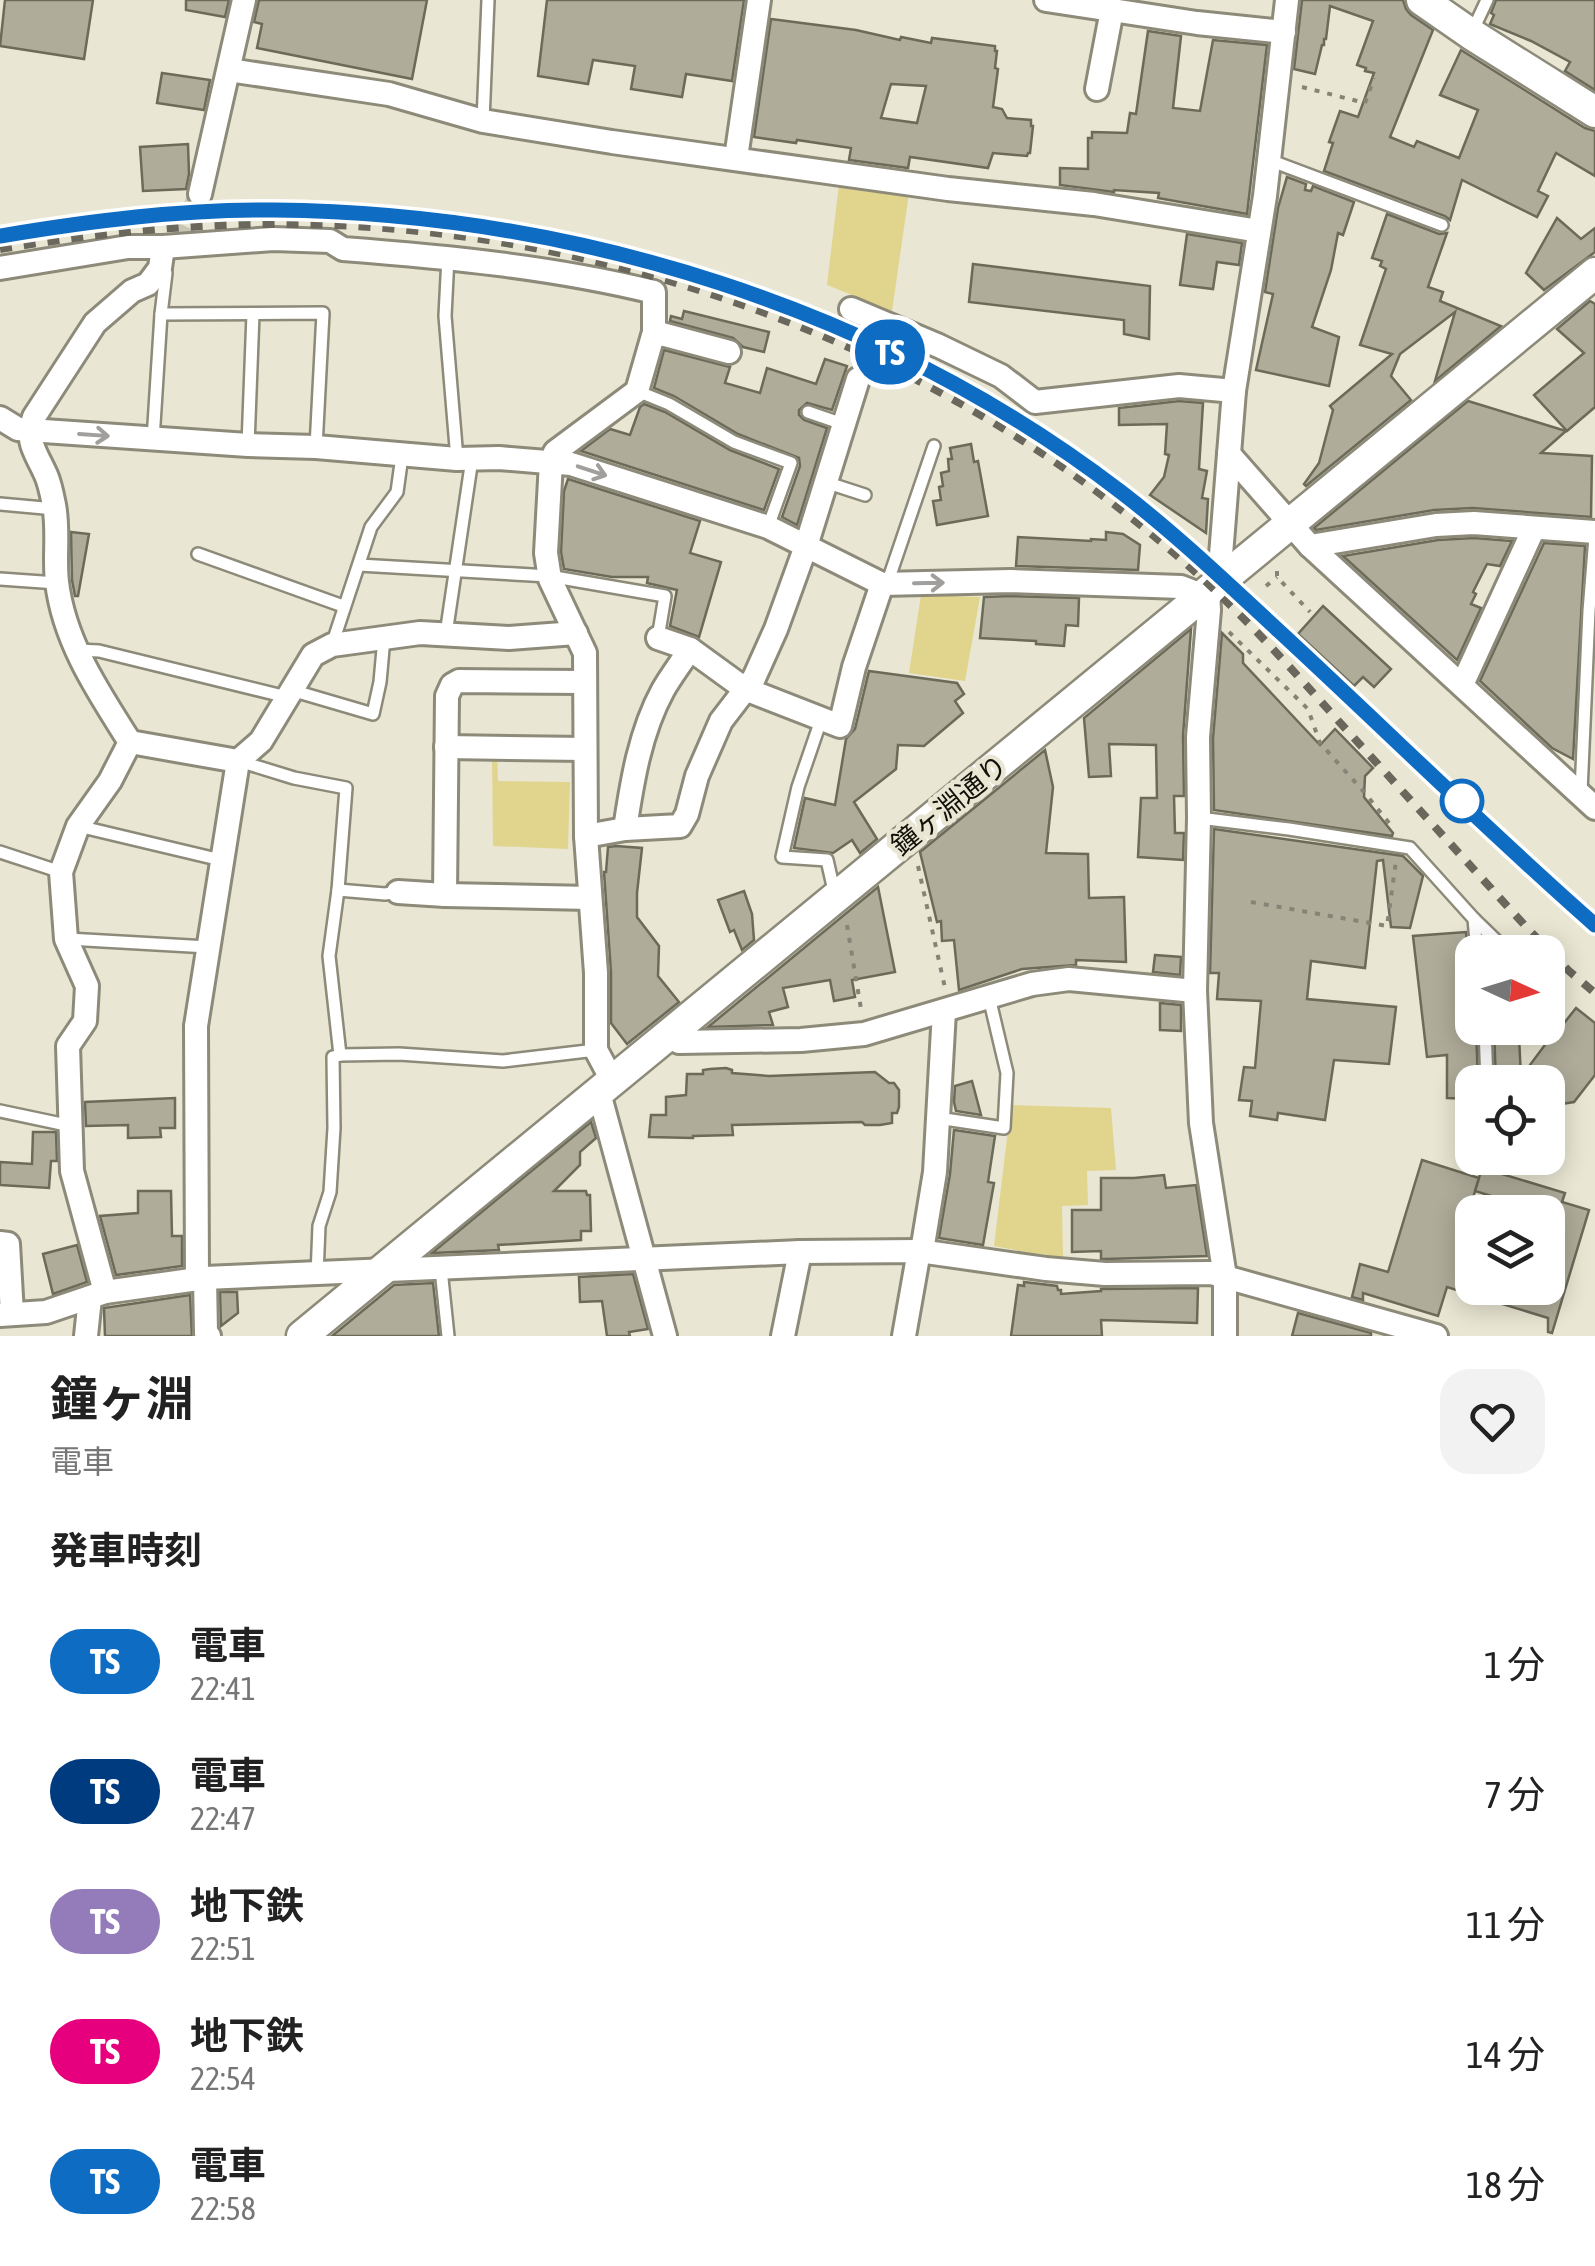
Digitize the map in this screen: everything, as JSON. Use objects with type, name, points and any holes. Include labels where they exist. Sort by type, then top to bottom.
[{"type":"main road","points":[[1422,0],[1595,112]]},
{"type":"main road","name":"鐘ヶ淵通り","points":[[304,1335],[672,1034],[841,911],[909,838],[1212,593],[1300,535],[1595,272]]},
{"type":"street","points":[[200,194],[244,0]]},
{"type":"street","points":[[736,158],[758,0]]},
{"type":"street","points":[[1046,0],[1284,32]]},
{"type":"street","points":[[1225,1336],[1225,1277],[1202,1123],[1194,991],[1198,737],[1212,593],[1221,555],[1234,391],[1269,160],[1287,0]]},
{"type":"street","points":[[1097,89],[1112,10]]},
{"type":"street","points":[[228,70],[390,94],[483,120],[612,142],[948,190],[1094,204],[1259,231]]},
{"type":"street","points":[[0,268],[128,247],[162,257],[273,240],[330,240],[343,249],[448,257],[603,280],[654,292],[654,332],[637,391],[555,452],[546,553],[550,576],[585,653],[586,836],[596,974],[596,1050],[665,1336]]},
{"type":"street","points":[[162,257],[148,284],[132,291],[95,323],[34,418],[30,442],[47,478],[55,509],[57,583],[64,615],[86,673],[130,742],[238,761]]},
{"type":"street","points":[[852,309],[1002,376],[1035,402],[1179,386],[1234,391]]},
{"type":"street","points":[[654,332],[729,352]]},
{"type":"street","points":[[586,836],[680,826],[721,720],[754,678],[776,629],[858,378]]},
{"type":"street","points":[[0,418],[18,429],[153,440],[316,446],[402,456],[571,464],[768,526],[884,584],[1012,581],[1182,587],[1212,593]]},
{"type":"street","points":[[1228,454],[1300,535],[1588,802]]},
{"type":"street","points":[[1300,535],[1474,523],[1595,535]]},
{"type":"street","points":[[1462,685],[1534,528]]},
{"type":"street","points":[[658,638],[690,650],[745,689],[840,726],[854,667],[884,584]]},
{"type":"street","points":[[209,1336],[201,1279],[196,1026],[238,761],[261,741],[313,654],[332,645],[420,633],[509,638],[576,633]]},
{"type":"street","points":[[624,829],[635,766],[649,724],[662,692],[690,650]]},
{"type":"street","points":[[445,896],[446,696],[452,686],[460,680],[585,682]]},
{"type":"street","points":[[86,1336],[98,1295],[72,1172],[68,1046],[85,1020],[86,986],[66,938],[61,872],[78,826],[130,742]]},
{"type":"street","points":[[446,747],[585,749]]},
{"type":"street","points":[[398,892],[590,898]]},
{"type":"street","points":[[672,1034],[679,1042],[801,1040],[864,1034],[1032,984],[1070,978],[1194,991]]},
{"type":"street","points":[[904,1336],[935,1172],[947,1010]]},
{"type":"street","points":[[0,1243],[8,1244],[6,1315],[46,1312],[98,1295],[201,1279],[800,1252],[920,1251],[1066,1271],[1211,1274],[1436,1336]]},
{"type":"street","points":[[783,1336],[800,1252]]},
{"type":"lane","points":[[483,120],[488,0]]},
{"type":"lane","points":[[1471,34],[1488,0]]},
{"type":"lane","points":[[1269,160],[1442,224]]},
{"type":"lane","points":[[153,440],[166,273],[162,257]]},
{"type":"lane","points":[[446,634],[464,459],[445,316],[448,257]]},
{"type":"lane","points":[[161,314],[323,313],[316,446]]},
{"type":"lane","points":[[248,445],[253,314]]},
{"type":"lane","points":[[637,391],[669,404],[734,442],[792,463],[768,526]]},
{"type":"lane","points":[[808,412],[843,424]]},
{"type":"lane","points":[[884,584],[934,446]]},
{"type":"lane","points":[[332,645],[371,527],[397,492],[402,456]]},
{"type":"lane","points":[[825,482],[865,496]]},
{"type":"lane","points":[[0,504],[55,509]]},
{"type":"lane","points":[[1588,802],[1589,610],[1595,535]]},
{"type":"lane","points":[[198,554],[343,606]]},
{"type":"lane","points":[[359,565],[550,576],[665,596],[658,638]]},
{"type":"lane","points":[[0,578],[57,583]]},
{"type":"lane","points":[[78,650],[99,651],[373,714],[384,638]]},
{"type":"lane","points":[[821,720],[798,787],[782,858],[827,860],[841,911]]},
{"type":"lane","points":[[238,761],[346,788],[329,956],[340,1055]]},
{"type":"lane","points":[[1199,818],[1404,847],[1490,935]]},
{"type":"lane","points":[[78,826],[221,860]]},
{"type":"lane","points":[[0,852],[61,872]]},
{"type":"lane","points":[[338,890],[398,892]]},
{"type":"lane","points":[[1474,919],[1476,935]]},
{"type":"lane","points":[[66,938],[208,947]]},
{"type":"lane","points":[[938,1118],[1004,1128],[1006,1073],[989,997]]},
{"type":"lane","points":[[317,1274],[319,1226],[330,1192],[333,1057],[399,1054],[503,1061],[596,1050]]},
{"type":"lane","points":[[0,1112],[71,1126]]},
{"type":"lane","points":[[442,1269],[448,1336]]},
{"type":"path","points":[[1278,81],[1365,103],[1374,78]]},
{"type":"path","points":[[1266,586],[1276,577]]},
{"type":"path","points":[[1212,593],[1249,653],[1308,709],[1320,743],[1364,792],[1404,847],[1387,926],[1252,902]]},
{"type":"path","points":[[1289,646],[1294,652]]},
{"type":"path","points":[[1249,653],[1254,647]]},
{"type":"path","points":[[909,838],[920,873],[947,1010]]},
{"type":"path","points":[[841,911],[864,1034]]},
{"type":"shaded area","points":[[839,184],[909,193],[892,311],[827,285]]},
{"type":"shaded area","points":[[921,595],[980,597],[965,681],[909,673]]},
{"type":"shaded area","points":[[492,753],[497,753],[498,781],[570,782],[568,849],[493,846]]},
{"type":"shaded area","points":[[1011,1105],[1111,1108],[1116,1170],[1087,1171],[1088,1205],[1062,1206],[1063,1259],[994,1246]]},
{"type":"building","points":[[5,0],[93,0],[84,59],[0,46]]},
{"type":"building","points":[[186,0],[229,0],[225,17],[186,10]]},
{"type":"building","points":[[259,0],[427,0],[412,79],[257,48],[262,24],[254,22]]},
{"type":"building","points":[[547,0],[744,0],[732,81],[686,74],[682,97],[631,89],[635,66],[593,60],[588,84],[538,76]]},
{"type":"building","points":[[1302,0],[1403,0],[1411,15],[1433,30],[1390,137],[1414,147],[1417,141],[1459,158],[1478,110],[1440,95],[1461,50],[1595,131],[1595,176],[1556,153],[1538,191],[1548,196],[1537,217],[1462,180],[1450,220],[1324,171],[1340,111],[1358,117],[1374,73],[1357,65],[1373,21],[1330,6],[1326,39],[1315,74],[1294,69]]},
{"type":"building","points":[[1496,0],[1595,0],[1595,90],[1565,71],[1570,62],[1490,24]]},
{"type":"building","points":[[771,19],[900,40],[901,37],[931,43],[932,38],[995,46],[998,69],[993,107],[1002,109],[1007,118],[1031,120],[1033,126],[1027,156],[993,153],[988,168],[910,157],[908,168],[849,160],[851,148],[754,137]],"holes":[[[891,84],[926,86],[917,123],[881,118]]]},
{"type":"building","points":[[1148,31],[1181,36],[1173,108],[1200,111],[1213,40],[1267,45],[1247,214],[1158,198],[1159,193],[1060,185],[1060,168],[1088,169],[1088,138],[1092,138],[1092,132],[1127,133],[1130,113],[1136,114]]},
{"type":"building","points":[[162,73],[210,80],[204,110],[157,103]]},
{"type":"building","points":[[188,144],[186,189],[143,191],[140,147]]},
{"type":"building","points":[[1287,177],[1306,184],[1305,190],[1311,191],[1313,186],[1354,202],[1343,235],[1338,233],[1331,270],[1312,327],[1339,337],[1329,386],[1256,370],[1273,294],[1265,292],[1278,208]]},
{"type":"building","points":[[1387,214],[1439,234],[1447,233],[1428,287],[1443,292],[1440,301],[1501,326],[1435,381],[1455,312],[1400,354],[1391,376],[1411,400],[1306,486],[1319,463],[1333,410],[1330,406],[1392,354],[1360,345],[1386,269],[1380,266],[1382,261],[1372,258]]},
{"type":"building","points":[[1557,218],[1581,239],[1595,228],[1595,252],[1544,290],[1526,273]]},
{"type":"building","points":[[1187,234],[1242,243],[1239,265],[1217,262],[1213,289],[1180,285]]},
{"type":"building","points":[[973,264],[1150,286],[1149,339],[1124,334],[1124,320],[969,302]]},
{"type":"building","points":[[1590,301],[1595,304],[1595,407],[1567,431],[1534,395],[1584,353],[1557,329]]},
{"type":"building","points":[[684,311],[769,332],[764,352],[743,347],[733,338],[670,321],[671,316],[682,319]]},
{"type":"building","points":[[664,350],[730,367],[725,383],[760,393],[767,368],[816,384],[825,359],[847,366],[832,410],[807,403],[799,410],[804,420],[827,428],[797,525],[782,517],[800,466],[799,458],[738,434],[654,388]]},
{"type":"building","points":[[1179,401],[1203,403],[1199,469],[1207,471],[1202,498],[1208,499],[1206,533],[1150,495],[1164,477],[1169,455],[1165,454],[1167,424],[1119,425],[1119,408]]},
{"type":"building","points":[[1468,401],[1566,431],[1541,453],[1592,456],[1591,517],[1473,508],[1314,528]]},
{"type":"building","points":[[644,404],[730,450],[779,469],[764,510],[581,451],[610,429],[630,435]]},
{"type":"building","points":[[971,444],[988,516],[937,525],[933,501],[941,500],[941,473],[949,471],[950,448]]},
{"type":"building","points":[[568,479],[700,521],[690,553],[721,562],[699,637],[670,626],[677,590],[647,583],[648,577],[612,577],[564,569],[561,552]]},
{"type":"building","points":[[71,532],[89,534],[78,596],[72,580]]},
{"type":"building","points":[[1106,532],[1123,534],[1140,545],[1138,570],[1016,566],[1018,537],[1091,541],[1106,540]]},
{"type":"building","points":[[1438,540],[1512,541],[1500,566],[1487,564],[1473,592],[1476,594],[1471,604],[1481,608],[1457,660],[1343,556]]},
{"type":"building","points":[[1544,543],[1585,546],[1573,759],[1552,748],[1480,681]]},
{"type":"building","points":[[984,597],[1079,598],[1078,626],[1066,625],[1064,646],[980,638]]},
{"type":"building","points":[[1323,606],[1391,669],[1374,687],[1363,677],[1354,686],[1298,634]]},
{"type":"building","points":[[1191,629],[1183,736],[1184,796],[1174,796],[1175,833],[1184,833],[1183,860],[1138,857],[1141,798],[1157,798],[1156,745],[1109,744],[1111,776],[1089,777],[1084,718]]},
{"type":"building","points":[[1222,633],[1243,654],[1243,663],[1320,745],[1335,729],[1373,768],[1365,776],[1364,797],[1392,836],[1214,810],[1213,738]]},
{"type":"building","points":[[869,671],[957,683],[964,694],[955,701],[963,713],[924,746],[898,745],[896,769],[854,802],[877,839],[860,853],[852,840],[833,853],[794,848],[805,798],[835,805],[846,739],[855,729]]},
{"type":"building","points":[[1045,750],[1053,787],[1046,853],[1088,854],[1089,898],[1124,897],[1126,962],[1076,960],[1076,965],[1022,969],[959,990],[954,940],[942,941],[941,921],[937,922],[920,852]]},
{"type":"building","points":[[1214,829],[1403,856],[1423,876],[1410,928],[1391,927],[1383,860],[1377,861],[1365,968],[1311,961],[1307,999],[1396,1007],[1389,1064],[1334,1060],[1325,1120],[1278,1113],[1277,1120],[1250,1116],[1252,1101],[1239,1100],[1244,1067],[1255,1068],[1261,1001],[1217,999],[1219,973],[1210,973]]},
{"type":"building","points":[[608,847],[642,848],[637,917],[659,946],[658,976],[679,1002],[627,1044],[611,1023],[604,872]]},
{"type":"building","points":[[878,887],[895,972],[852,980],[855,997],[834,1001],[830,980],[783,988],[788,1007],[769,1012],[773,1025],[708,1027]]},
{"type":"building","points":[[744,891],[752,914],[754,940],[742,950],[734,930],[730,932],[718,900]]},
{"type":"building","points":[[1466,932],[1455,935],[1455,1045],[1477,1045],[1477,1065],[1455,1065],[1455,1098],[1447,1098],[1447,1055],[1427,1057],[1413,936]]},
{"type":"building","points":[[1155,955],[1181,957],[1180,975],[1153,972]]},
{"type":"building","points":[[1160,1003],[1181,1005],[1181,1031],[1160,1030]]},
{"type":"building","points":[[1576,1008],[1595,1023],[1595,1075],[1574,1102],[1565,1103],[1565,1065],[1530,1065],[1545,1045],[1565,1045],[1565,1022]]},
{"type":"building","points":[[1495,1045],[1519,1045],[1520,1065],[1495,1065]]},
{"type":"building","points":[[726,1068],[732,1073],[769,1076],[875,1072],[899,1090],[899,1107],[897,1113],[892,1113],[892,1123],[880,1125],[732,1125],[733,1135],[649,1137],[651,1115],[666,1115],[666,1097],[686,1095],[687,1074]]},
{"type":"building","points":[[972,1081],[981,1115],[956,1111],[955,1086]]},
{"type":"building","points":[[175,1098],[175,1128],[160,1128],[161,1137],[128,1138],[128,1125],[86,1126],[85,1102]]},
{"type":"building","points":[[591,1122],[596,1138],[580,1152],[580,1165],[554,1191],[586,1191],[590,1195],[591,1231],[581,1231],[581,1240],[432,1253]]},
{"type":"building","points":[[954,1130],[995,1136],[988,1182],[994,1183],[983,1245],[939,1238]]},
{"type":"building","points":[[33,1132],[56,1132],[57,1161],[51,1161],[49,1188],[0,1185],[0,1162],[32,1164]]},
{"type":"building","points":[[1422,1160],[1455,1170],[1455,1175],[1505,1175],[1565,1193],[1488,1195],[1475,1191],[1474,1195],[1455,1195],[1455,1289],[1447,1287],[1438,1316],[1363,1293],[1363,1300],[1352,1297],[1360,1264],[1388,1272]]},
{"type":"building","points":[[1164,1175],[1166,1188],[1196,1185],[1207,1256],[1101,1259],[1101,1251],[1072,1252],[1072,1210],[1101,1210],[1101,1178]]},
{"type":"building","points":[[138,1191],[171,1191],[172,1236],[182,1236],[182,1266],[116,1275],[100,1216],[138,1213]]},
{"type":"building","points":[[1565,1203],[1589,1210],[1565,1290]]},
{"type":"building","points":[[77,1245],[87,1282],[53,1294],[43,1254]]},
{"type":"building","points":[[633,1274],[648,1329],[629,1332],[630,1336],[607,1336],[602,1301],[580,1302],[579,1277]]},
{"type":"building","points":[[1024,1282],[1057,1286],[1061,1294],[1101,1289],[1198,1288],[1197,1323],[1101,1320],[1102,1336],[1011,1336],[1018,1285],[1024,1286]]},
{"type":"building","points":[[433,1283],[439,1336],[332,1336],[394,1285]]},
{"type":"building","points":[[220,1292],[237,1292],[238,1313],[221,1326]]},
{"type":"building","points":[[190,1295],[192,1336],[105,1336],[104,1308]]},
{"type":"building","points":[[1506,1305],[1560,1305],[1552,1333],[1548,1332],[1548,1318]]},
{"type":"building","points":[[1298,1313],[1371,1333],[1371,1336],[1292,1336]]},
{"type":"tunnel","points":[[176,246],[200,194]]},
{"type":"railway","points":[[0,249],[109,234],[219,225],[412,230],[532,248],[651,276],[767,314],[879,361],[987,419],[1088,485],[1182,560],[1265,640],[1529,930],[1595,993]]},
{"type":"railway","points":[[1247,601],[1595,925]]},
{"type":"train","name":"TS","points":[[0,236],[138,217],[233,211],[341,212],[439,220],[534,234],[636,258],[704,278],[836,327],[928,371],[1008,416],[1119,491],[1204,561],[1595,925]]}]
